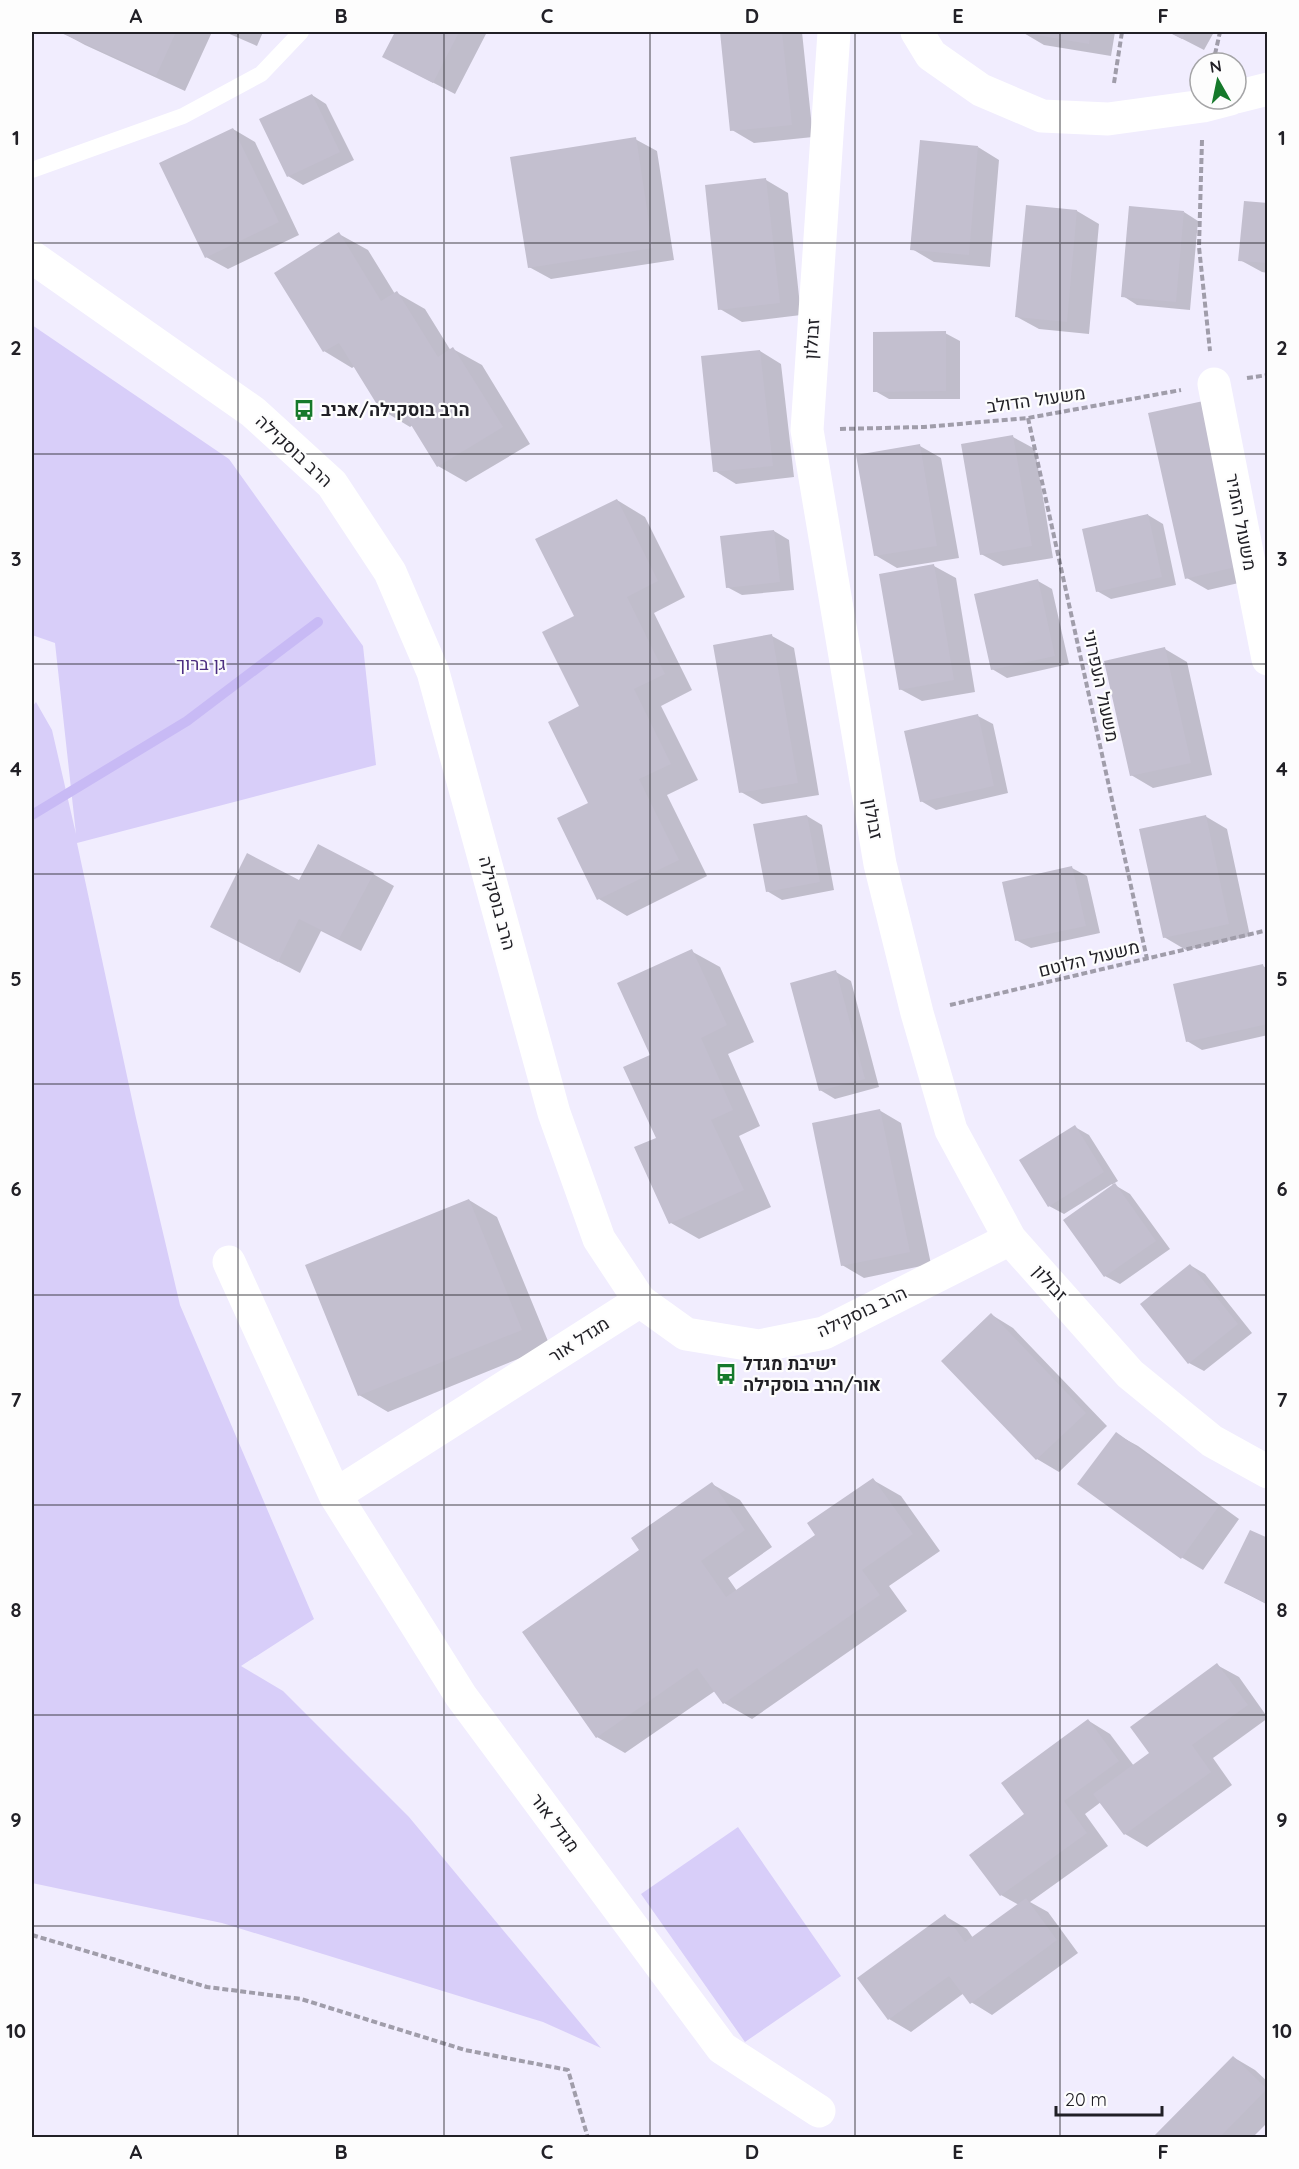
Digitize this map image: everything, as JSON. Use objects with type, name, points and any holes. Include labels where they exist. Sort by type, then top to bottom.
[{"type":"street","name":"זבולון","points":[[834,32],[807,430],[880,864],[917,1012],[951,1130],[1010,1239],[1130,1374],[1212,1442],[1265,1466]]},
{"type":"street","points":[[917,32],[931,55],[981,90],[1042,116],[1108,119],[1188,107]]},
{"type":"street","points":[[1248,94],[1268,89]]},
{"type":"street","name":"הרב בוסקילה","points":[[32,257],[253,412],[332,484],[390,572],[433,672],[554,1113],[599,1239],[640,1301],[686,1334],[759,1346],[824,1333],[1010,1239]]},
{"type":"street","name":"משעול הזמיר","points":[[1214,384],[1268,659]]},
{"type":"street","name":"מגדל אור","points":[[229,1262],[336,1496],[461,1696],[722,2048],[819,2111]]},
{"type":"street","name":"מגדל אור","points":[[336,1496],[640,1301]]},
{"type":"lane","points":[[32,171],[183,116],[261,74],[302,32]]},
{"type":"path","points":[[1108,119],[1122,32]]},
{"type":"path","points":[[1216,51],[1220,32]]},
{"type":"path","points":[[1214,384],[1199,247],[1215,111]]},
{"type":"path","name":"משעול הדולב","points":[[807,430],[924,427],[1028,418],[1268,375]]},
{"type":"path","name":"משעול העפרוני","points":[[1028,418],[1147,959]]},
{"type":"path","name":"משעול הלוטם","points":[[917,1012],[1268,930]]},
{"type":"path","points":[[32,1935],[207,1987],[301,1999],[465,2050],[568,2070],[588,2138]]},
{"type":"green space","name":"גן ברוך","points":[[32,325],[229,459],[363,646],[376,765],[77,843],[136,1118],[180,1305],[314,1619],[241,1666],[283,1691],[409,1817],[601,2048],[543,2022],[222,1923],[32,1883],[32,707],[36,702],[52,730],[76,834],[55,643],[32,635]]},
{"type":"green space","points":[[738,1827],[841,1976],[745,2042],[641,1894]]},
{"type":"building","points":[[59,32],[176,32],[156,76]]},
{"type":"building","points":[[395,32],[459,32],[433,83],[382,57]]},
{"type":"building","points":[[720,32],[782,32],[792,125],[730,131]]},
{"type":"building","points":[[1018,32],[1091,32],[1089,44]]},
{"type":"building","points":[[1168,32],[1186,32],[1182,39]]},
{"type":"building","points":[[312,94],[340,152],[287,177],[259,119]]},
{"type":"building","points":[[233,128],[279,222],[205,258],[159,163]]},
{"type":"building","points":[[636,137],[653,248],[528,268],[510,157]]},
{"type":"building","points":[[920,140],[978,146],[969,255],[910,250]]},
{"type":"building","points":[[766,178],[780,303],[718,310],[705,185]]},
{"type":"building","points":[[1244,201],[1268,203],[1268,263],[1238,261]]},
{"type":"building","points":[[1026,205],[1077,210],[1067,322],[1015,317]]},
{"type":"building","points":[[1129,206],[1184,211],[1176,302],[1121,297]]},
{"type":"building","points":[[339,232],[381,301],[397,291],[438,357],[453,347],[503,427],[437,467],[397,402],[381,411],[339,343],[323,352],[274,273]]},
{"type":"building","points":[[946,331],[946,391],[873,392],[873,332]]},
{"type":"building","points":[[760,350],[773,466],[713,472],[701,356]]},
{"type":"building","points":[[1208,400],[1244,565],[1185,579],[1148,413]]},
{"type":"building","points":[[1013,435],[1032,546],[980,555],[961,444]]},
{"type":"building","points":[[920,444],[937,546],[874,556],[856,455]]},
{"type":"building","points":[[617,499],[658,581],[627,597],[665,674],[634,689],[671,764],[639,779],[679,860],[597,900],[557,818],[588,803],[548,722],[579,706],[542,632],[574,616],[535,539]]},
{"type":"building","points":[[1148,514],[1162,577],[1096,592],[1082,529]]},
{"type":"building","points":[[774,530],[780,582],[726,588],[720,536]]},
{"type":"building","points":[[934,564],[954,680],[899,690],[879,574]]},
{"type":"building","points":[[1038,579],[1055,656],[991,670],[974,594]]},
{"type":"building","points":[[772,634],[798,783],[739,793],[713,645]]},
{"type":"building","points":[[1165,647],[1191,763],[1130,776],[1104,661]]},
{"type":"building","points":[[978,714],[994,786],[920,802],[904,731]]},
{"type":"building","points":[[807,815],[820,882],[766,892],[753,824]]},
{"type":"building","points":[[1206,815],[1229,924],[1163,938],[1139,829]]},
{"type":"building","points":[[318,844],[374,873],[339,939],[299,919],[278,962],[210,927],[247,853],[299,880]]},
{"type":"building","points":[[1072,866],[1086,926],[1015,941],[1002,882]]},
{"type":"building","points":[[692,949],[727,1025],[701,1038],[733,1110],[711,1120],[744,1190],[669,1224],[634,1147],[656,1138],[623,1067],[650,1055],[617,983]]},
{"type":"building","points":[[1263,964],[1268,984],[1268,1024],[1186,1042],[1173,984]]},
{"type":"building","points":[[836,970],[865,1079],[819,1091],[790,983]]},
{"type":"building","points":[[880,1109],[910,1252],[841,1266],[812,1123]]},
{"type":"building","points":[[1075,1125],[1104,1172],[1048,1207],[1019,1160]]},
{"type":"building","points":[[1115,1183],[1156,1241],[1104,1277],[1063,1220]]},
{"type":"building","points":[[469,1199],[522,1330],[358,1396],[305,1265]]},
{"type":"building","points":[[1190,1264],[1238,1324],[1188,1364],[1140,1304]]},
{"type":"building","points":[[991,1313],[1086,1413],[1036,1460],[941,1361]]},
{"type":"building","points":[[1116,1432],[1219,1506],[1181,1559],[1077,1484]]},
{"type":"building","points":[[873,1478],[913,1534],[862,1570],[880,1595],[723,1704],[697,1668],[596,1738],[522,1632],[639,1550],[631,1538],[712,1482],[745,1530],[701,1561],[726,1597],[815,1535],[807,1523]]},
{"type":"building","points":[[1250,1530],[1268,1538],[1268,1604],[1224,1583]]},
{"type":"building","points":[[1217,1663],[1248,1705],[1192,1745],[1211,1772],[1124,1835],[1093,1794],[1149,1753],[1130,1727]]},
{"type":"building","points":[[1088,1719],[1119,1761],[1064,1801],[1087,1833],[1000,1896],[969,1855],[1024,1814],[1001,1783]]},
{"type":"building","points":[[1026,1898],[1057,1940],[970,2004],[949,1976],[888,2020],[857,1978],[945,1914],[965,1942]]},
{"type":"building","points":[[1233,2056],[1267,2089],[1219,2138],[1152,2138]]},
{"type":"waterway","points":[[32,815],[187,721],[318,622]]},
{"type":"place","name":"הרב בוסקילה/אביב","points":[[304,410]]},
{"type":"place","name":"ישיבת מגדל אור/הרב בוסקילה","points":[[726,1374]]}]
